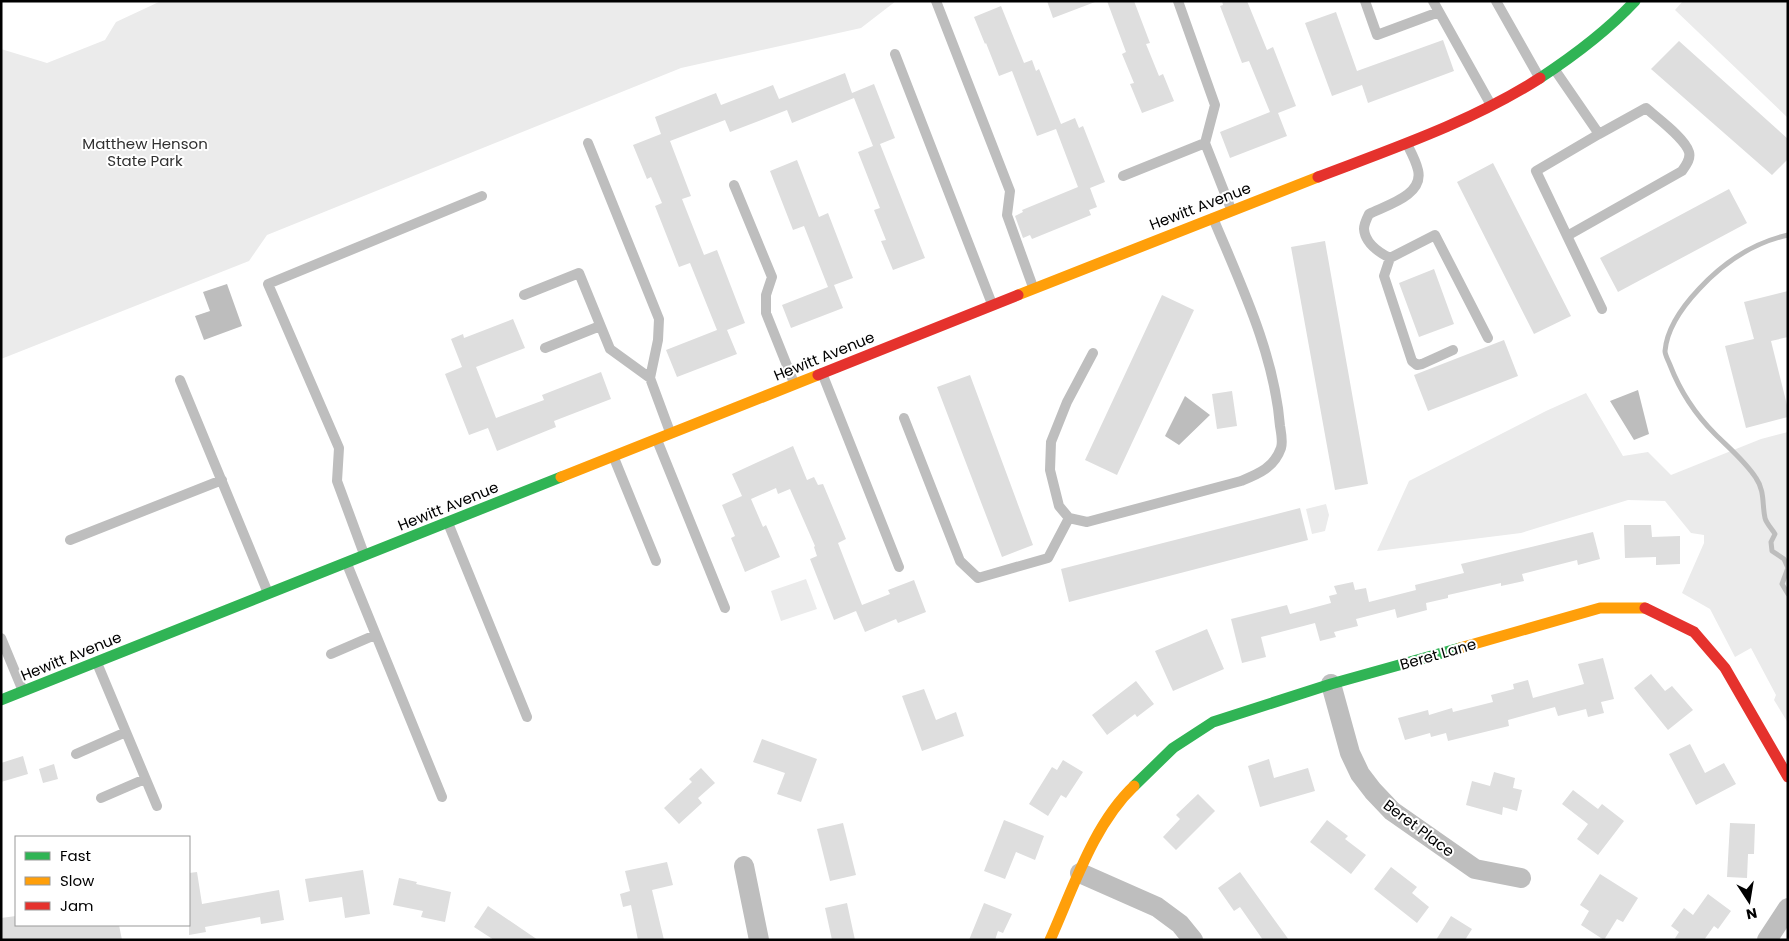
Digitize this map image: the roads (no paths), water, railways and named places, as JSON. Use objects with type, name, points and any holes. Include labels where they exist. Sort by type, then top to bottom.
[{"type":"street","name":"Hewitt Avenue","points":[[1,700],[1213,217],[1443,129],[1491,106],[1554,70],[1621,16],[1635,1]]},
{"type":"street","name":"Beret Lane","points":[[1050,940],[1094,840],[1120,799],[1174,748],[1213,722],[1331,684],[1600,608],[1644,608],[1694,632],[1725,668],[1788,778]]},
{"type":"street","name":"Beret Place","points":[[1331,684],[1350,753],[1360,774],[1392,811],[1475,869],[1521,878]]},
{"type":"street","points":[[744,866],[759,940]]},
{"type":"street","points":[[1080,873],[1157,908],[1180,924],[1193,940]]},
{"type":"street","points":[[1767,940],[1788,908]]},
{"type":"lane","points":[[936,1],[1010,191],[1007,215],[1034,288]]},
{"type":"lane","points":[[1178,1],[1215,104],[1204,143],[1231,210]]},
{"type":"lane","points":[[1365,1],[1377,35],[1439,12]]},
{"type":"lane","points":[[1433,1],[1491,106]]},
{"type":"lane","points":[[1496,1],[1540,78]]},
{"type":"lane","points":[[895,54],[993,305]]},
{"type":"lane","points":[[1554,70],[1600,134]]},
{"type":"lane","points":[[1566,236],[1682,170],[1689,161],[1689,152],[1683,142],[1646,108],[1536,171],[1566,236],[1602,309]]},
{"type":"lane","points":[[588,143],[659,318],[658,340],[650,378],[670,434]]},
{"type":"lane","points":[[1123,176],[1204,143]]},
{"type":"lane","points":[[1390,258],[1379,252],[1368,241],[1364,228],[1369,214],[1409,194],[1418,183],[1419,171],[1407,143]]},
{"type":"lane","points":[[734,186],[772,277],[766,295],[766,314],[794,384]]},
{"type":"lane","points":[[364,556],[337,481],[339,448],[268,284],[482,196]]},
{"type":"lane","points":[[1093,353],[1066,402],[1051,442],[1050,470],[1059,506],[1068,518],[1087,522],[1241,481],[1263,472],[1275,459],[1282,447],[1278,406],[1264,347],[1247,298],[1213,217]]},
{"type":"lane","points":[[1453,350],[1422,364],[1417,365],[1412,361],[1384,276],[1390,258],[1436,235],[1488,338]]},
{"type":"lane","points":[[524,295],[579,273],[610,349],[650,378]]},
{"type":"lane","points":[[546,348],[600,326]]},
{"type":"lane","points":[[822,373],[899,567]]},
{"type":"lane","points":[[180,380],[269,594]]},
{"type":"lane","points":[[904,418],[960,561],[978,578],[1048,558],[1068,518]]},
{"type":"lane","points":[[657,439],[725,608]]},
{"type":"lane","points":[[613,456],[656,561]]},
{"type":"lane","points":[[70,540],[222,480]]},
{"type":"lane","points":[[448,522],[527,717]]},
{"type":"lane","points":[[346,563],[442,797]]},
{"type":"lane","points":[[331,654],[375,635]]},
{"type":"lane","points":[[1,638],[23,692]]},
{"type":"lane","points":[[96,662],[157,806]]},
{"type":"lane","points":[[76,754],[126,732]]},
{"type":"lane","points":[[101,798],[145,778]]},
{"type":"waterway","points":[[1788,235],[1762,243],[1739,255],[1708,280],[1687,302],[1672,325],[1665,351],[1678,384],[1689,402],[1708,426],[1747,466],[1759,483],[1766,520],[1775,534],[1771,542],[1772,551],[1784,559],[1788,568],[1782,584],[1788,594]]},
{"type":"park label","name":"Matthew Henson State Park","points":[[145,152]]}]
